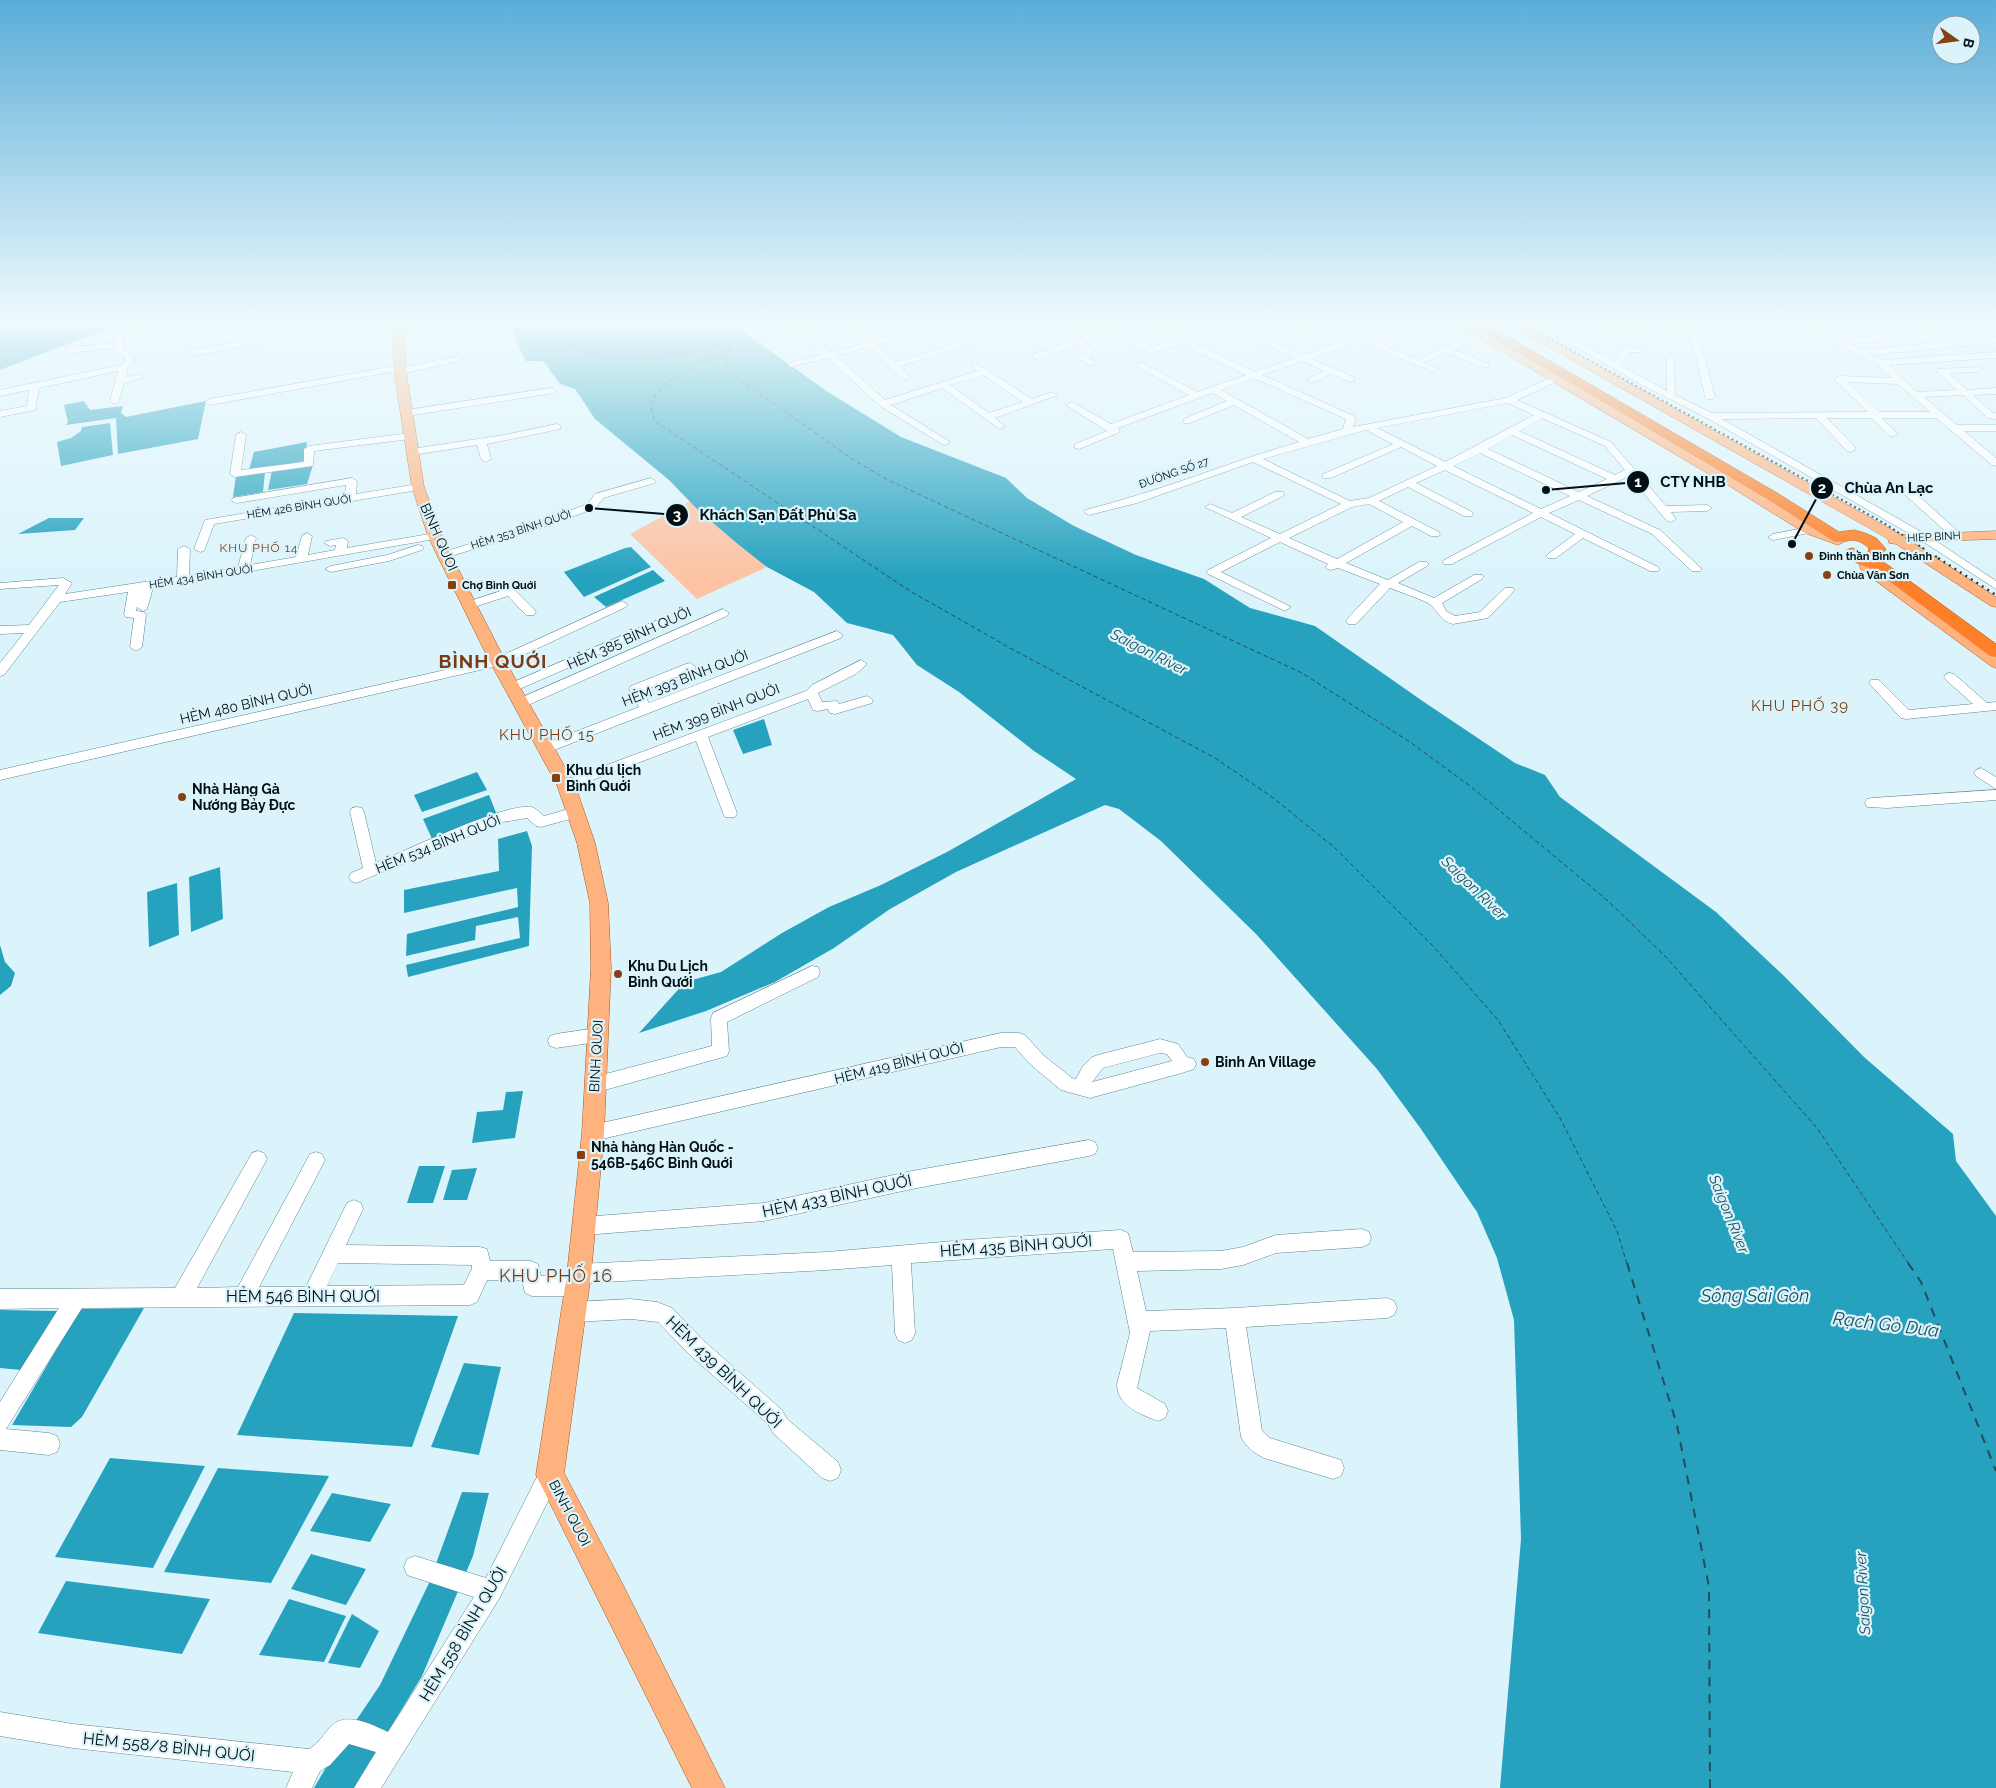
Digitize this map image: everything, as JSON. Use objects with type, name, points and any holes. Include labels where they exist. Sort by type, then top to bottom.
[{"type":"highway","points":[[1604,408],[1766,492],[1842,538],[1861,537],[1867,552],[1879,566],[1996,652]]},
{"type":"highway","points":[[1640,408],[1733,462],[1842,538],[1844,549],[1867,552],[1914,575],[1996,633]]},
{"type":"main road","name":"BINH QUOI","points":[[406,408],[418,488],[439,545],[544,749],[566,785],[586,843],[599,903],[601,968],[593,1133],[574,1312],[550,1474],[709,1788]]},
{"type":"main road","points":[[1605,408],[1810,530],[1842,538]]},
{"type":"main road","points":[[1664,408],[1898,539],[1996,603]]},
{"type":"main road","name":"HIEP BINH","points":[[1867,552],[1898,539],[1996,535]]},
{"type":"main road","points":[[1867,552],[1866,567],[1963,636],[1996,663]]},
{"type":"street","points":[[0,414],[30,408]]},
{"type":"street","points":[[407,413],[437,408]]},
{"type":"street","points":[[890,408],[945,442]]},
{"type":"street","points":[[975,408],[1000,426]]},
{"type":"street","points":[[987,418],[1013,408]]},
{"type":"street","points":[[1077,408],[1114,431],[1079,446]]},
{"type":"street","points":[[1110,428],[1161,408]]},
{"type":"street","points":[[1187,421],[1218,408]]},
{"type":"street","points":[[1246,408],[1306,442]]},
{"type":"street","points":[[1329,408],[1350,418],[1347,431]]},
{"type":"street","name":"ĐƯỜNG SỐ 27","points":[[1088,512],[1133,501],[1254,458],[1306,442],[1347,431],[1465,408]]},
{"type":"street","points":[[1527,408],[1608,444],[1671,519]]},
{"type":"street","points":[[1695,408],[1923,537],[1996,586]]},
{"type":"street","points":[[1868,408],[1893,434]]},
{"type":"street","points":[[1930,408],[1996,463]]},
{"type":"street","points":[[1285,606],[1212,572],[1349,504],[1371,501],[1480,449],[1541,415]]},
{"type":"street","points":[[1710,416],[1939,416]]},
{"type":"street","points":[[1819,416],[1850,449]]},
{"type":"street","points":[[235,474],[309,464],[309,449],[481,441],[557,427]]},
{"type":"street","points":[[1367,427],[1539,514],[1654,569]]},
{"type":"street","points":[[1954,428],[1996,428]]},
{"type":"street","points":[[1512,432],[1614,478]]},
{"type":"street","points":[[233,486],[242,435]]},
{"type":"street","points":[[481,441],[486,459]]},
{"type":"street","points":[[1327,476],[1400,444]]},
{"type":"street","points":[[1480,449],[1656,532],[1696,569]]},
{"type":"street","points":[[1254,458],[1349,504]]},
{"type":"street","points":[[1448,562],[1539,514],[1632,471]]},
{"type":"street","points":[[238,500],[352,481],[350,499]]},
{"type":"street","name":"HẺM 353 BÌNH QUỚI","points":[[439,545],[529,529],[592,506],[596,492],[650,481]]},
{"type":"street","points":[[1407,483],[1468,514]]},
{"type":"street","name":"HẺM 426 BÌNH QUỚI","points":[[200,549],[209,522],[418,488]]},
{"type":"street","points":[[1908,492],[1957,536]]},
{"type":"street","points":[[1234,516],[1279,494]]},
{"type":"street","points":[[1371,501],[1435,534]]},
{"type":"street","points":[[1210,507],[1234,516],[1277,541],[1333,566],[1385,586],[1435,602],[1442,614],[1453,620],[1484,615],[1509,590]]},
{"type":"street","points":[[1663,509],[1707,508]]},
{"type":"street","points":[[1333,566],[1411,522]]},
{"type":"street","points":[[1773,537],[1810,530]]},
{"type":"street","points":[[1552,556],[1582,534]]},
{"type":"street","points":[[301,560],[307,536]]},
{"type":"street","points":[[243,570],[251,538]]},
{"type":"street","points":[[330,543],[343,541],[340,553]]},
{"type":"street","points":[[331,569],[389,558],[403,552],[439,545]]},
{"type":"street","name":"HẺM 434 BÌNH QUỚI","points":[[56,600],[340,553],[439,545]]},
{"type":"street","points":[[183,580],[184,549]]},
{"type":"street","points":[[1352,621],[1385,586],[1423,564]]},
{"type":"street","points":[[1435,602],[1478,577]]},
{"type":"street","points":[[0,586],[63,581],[66,583],[56,600],[0,672]]},
{"type":"street","points":[[143,606],[148,586]]},
{"type":"street","points":[[135,587],[130,614],[140,615],[136,647]]},
{"type":"street","points":[[470,604],[510,591],[530,612]]},
{"type":"street","name":"HẺM 480 BÌNH QUỚI","points":[[0,775],[498,662],[622,605]]},
{"type":"street","name":"HẺM 385 BÌNH QUỚI","points":[[517,695],[723,613]]},
{"type":"street","points":[[517,695],[664,622]]},
{"type":"street","points":[[0,630],[34,628]]},
{"type":"street","name":"HẺM 393 BÌNH QUỚI","points":[[544,749],[837,635]]},
{"type":"street","name":"HẺM 399 BÌNH QUỚI","points":[[566,785],[812,693],[816,688],[852,671],[861,664]]},
{"type":"street","points":[[646,709],[635,689],[690,666]]},
{"type":"street","points":[[1950,678],[1991,707]]},
{"type":"street","points":[[1875,683],[1906,715],[1991,707]]},
{"type":"street","points":[[812,693],[818,707],[832,704],[835,710],[867,700]]},
{"type":"street","points":[[701,736],[730,813]]},
{"type":"street","points":[[1981,773],[1996,784]]},
{"type":"street","points":[[1872,803],[1930,801],[1956,796],[1996,795]]},
{"type":"street","points":[[357,812],[371,871]]},
{"type":"street","name":"HẺM 534 BÌNH QUỚI","points":[[356,877],[501,817],[530,812],[541,822],[576,812]]},
{"type":"street","points":[[594,1085],[721,1051],[720,1018],[812,972]]},
{"type":"street","points":[[556,1041],[597,1035]]},
{"type":"street","name":"HẺM 419 BÌNH QUỚI","points":[[593,1133],[1001,1040],[1019,1040],[1037,1060],[1067,1084],[1080,1088]]},
{"type":"street","points":[[1160,1046],[1170,1047],[1177,1051],[1185,1065],[1090,1090],[1080,1088],[1089,1071],[1098,1062],[1160,1046]]},
{"type":"street","name":"HẺM 433 BÌNH QUỚI","points":[[584,1226],[764,1212],[912,1180],[1089,1148]]},
{"type":"street","points":[[181,1297],[258,1159]]},
{"type":"street","points":[[243,1296],[316,1160]]},
{"type":"street","points":[[312,1296],[354,1209]]},
{"type":"street","points":[[1126,1262],[1221,1260],[1243,1256],[1276,1244],[1362,1238]]},
{"type":"street","name":"HẺM 435 BÌNH QUỚI","points":[[578,1280],[901,1255],[966,1248],[1121,1239],[1140,1333],[1126,1384],[1127,1392],[1133,1398],[1158,1411]]},
{"type":"street","points":[[332,1254],[480,1256],[482,1270],[531,1271],[532,1286],[578,1280]]},
{"type":"street","points":[[901,1255],[905,1333]]},
{"type":"street","name":"HẺM 546 BÌNH QUỚI","points":[[0,1299],[470,1294],[482,1270]]},
{"type":"street","points":[[0,1421],[77,1298]]},
{"type":"street","points":[[1138,1321],[1235,1318],[1387,1308]]},
{"type":"street","name":"HẺM 439 BÌNH QUỚI","points":[[574,1312],[631,1309],[657,1312],[665,1315],[698,1349],[776,1417],[780,1426],[830,1470]]},
{"type":"street","points":[[1235,1318],[1252,1437],[1264,1447],[1333,1468]]},
{"type":"street","points":[[0,1439],[49,1444]]},
{"type":"street","name":"HẺM 558 BÌNH QUỚI","points":[[367,1788],[391,1746],[492,1591],[550,1474]]},
{"type":"street","points":[[422,1569],[492,1591]]},
{"type":"street","name":"HẺM 558/8 BÌNH QUỚI","points":[[0,1724],[73,1736],[311,1762]]},
{"type":"street","points":[[299,1788],[311,1762],[321,1756],[342,1732],[350,1731],[391,1746]]},
{"type":"shaded area","points":[[690,501],[767,567],[697,599],[630,534]]},
{"type":"water","points":[[65,408],[90,410],[122,408],[121,413],[126,417],[169,408],[204,408],[198,439],[118,454],[116,418],[66,425],[68,422]]},
{"type":"water","name":"Sông Sài Gòn","points":[[588,408],[855,408],[901,437],[1006,478],[1027,498],[1074,526],[1136,555],[1204,579],[1250,608],[1315,626],[1515,763],[1545,775],[1560,797],[1716,912],[1783,975],[1864,1057],[1953,1134],[1956,1161],[1996,1216],[1996,1788],[1500,1788],[1521,1539],[1514,1320],[1497,1258],[1477,1212],[1421,1129],[1377,1069],[1256,934],[1161,841],[1119,809],[1105,805],[956,872],[890,909],[834,948],[775,982],[706,1011],[639,1033],[685,982],[721,972],[782,933],[829,907],[881,885],[947,852],[1076,779],[1034,751],[959,692],[917,665],[893,635],[847,623],[814,592],[767,567],[699,511],[669,480],[595,419]]},
{"type":"water","points":[[110,423],[113,455],[61,466],[57,442],[71,438],[81,431],[82,427]]},
{"type":"water","points":[[307,442],[305,461],[249,470],[254,452]]},
{"type":"water","points":[[313,465],[307,484],[268,490],[272,470]]},
{"type":"water","points":[[265,472],[263,492],[233,497],[236,475]]},
{"type":"water","points":[[49,518],[84,518],[75,530],[18,534]]},
{"type":"water","points":[[631,547],[651,567],[584,597],[564,572],[625,548]]},
{"type":"water","points":[[653,570],[665,581],[606,607],[594,597]]},
{"type":"water","points":[[764,719],[772,745],[743,754],[733,730]]},
{"type":"water","points":[[477,772],[487,790],[422,812],[414,795]]},
{"type":"water","points":[[489,795],[497,815],[433,841],[423,819]]},
{"type":"water","points":[[527,831],[532,846],[529,946],[408,977],[406,965],[520,938],[518,917],[476,926],[475,940],[406,956],[407,934],[518,907],[517,888],[404,913],[404,890],[499,871],[498,839]]},
{"type":"water","points":[[220,867],[223,919],[191,932],[189,877]]},
{"type":"water","points":[[177,883],[179,935],[149,947],[147,892]]},
{"type":"water","points":[[0,945],[5,962],[15,973],[11,986],[0,995]]},
{"type":"water","points":[[523,1091],[515,1138],[472,1143],[477,1112],[503,1110],[506,1092]]},
{"type":"water","points":[[419,1166],[445,1166],[433,1203],[407,1203]]},
{"type":"water","points":[[477,1168],[467,1200],[443,1200],[452,1170]]},
{"type":"water","points":[[144,1308],[82,1417],[71,1427],[12,1425],[80,1309]]},
{"type":"water","points":[[0,1310],[58,1311],[21,1370],[0,1368]]},
{"type":"water","points":[[294,1313],[458,1316],[412,1447],[237,1435]]},
{"type":"water","points":[[464,1363],[501,1367],[479,1455],[431,1447]]},
{"type":"water","points":[[110,1458],[205,1466],[153,1568],[55,1557]]},
{"type":"water","points":[[218,1468],[329,1476],[271,1583],[164,1572]]},
{"type":"water","points":[[462,1492],[489,1493],[473,1556],[422,1676],[354,1788],[314,1788],[335,1752],[380,1685],[429,1583]]},
{"type":"water","points":[[332,1493],[391,1504],[370,1542],[310,1531]]},
{"type":"water","points":[[311,1554],[366,1569],[346,1605],[291,1589]]},
{"type":"water","points":[[66,1581],[210,1599],[182,1654],[38,1633]]},
{"type":"water","points":[[289,1599],[346,1616],[324,1662],[259,1655]]},
{"type":"water","points":[[352,1614],[379,1631],[360,1668],[328,1663]]},
{"type":"ferry route","points":[[651,408],[656,422],[910,591],[1010,648],[1215,758],[1272,797],[1335,848],[1433,946],[1498,1020],[1560,1118],[1617,1231],[1627,1264]]},
{"type":"ferry route","points":[[780,408],[852,459],[884,478],[1302,673],[1410,742],[1470,786],[1607,900],[1666,957],[1817,1128],[1909,1264]]},
{"type":"ferry route","points":[[1627,1263],[1677,1425],[1709,1587],[1710,1788]]},
{"type":"ferry route","points":[[1908,1263],[1921,1282],[1996,1471]]},
{"type":"railway","points":[[1677,408],[1882,522],[1940,559]]},
{"type":"railway","points":[[1938,558],[1996,595]]},
{"type":"place","name":"CTY NHB","points":[[1546,490]]},
{"type":"place","name":"Khách Sạn Đất Phù Sa","points":[[589,508]]},
{"type":"place","name":"Chùa An Lạc","points":[[1792,544]]},
{"type":"place","name":"Đình thần Bình Chánh","points":[[1809,556]]},
{"type":"place","name":"Chùa Vân Sơn","points":[[1827,575]]},
{"type":"place","name":"Chợ Bình Quới","points":[[452,585]]},
{"type":"place","name":"Khu du lịch Bình Quới","points":[[556,778]]},
{"type":"place","name":"Nhà Hàng Gà Nướng Bảy Đực","points":[[182,797]]},
{"type":"place","name":"Khu Du Lịch Bình Qưới","points":[[618,974]]},
{"type":"place","name":"Binh An Village","points":[[1205,1062]]},
{"type":"place","name":"Nhà hàng Hàn Quốc - 546B-546C Bình Quới","points":[[581,1155]]},
{"type":"district","name":"KHU PHỐ 14","points":[[259,548]]},
{"type":"district","name":"BÌNH QUỚI","points":[[493,661]]},
{"type":"district","name":"KHU PHỐ 39","points":[[1800,706]]},
{"type":"district","name":"KHU PHỐ 15","points":[[547,735]]},
{"type":"district","name":"KHU PHỐ 16","points":[[556,1275]]},
{"type":"water label","name":"Saigon River","points":[[1149,652]]},
{"type":"water label","name":"Saigon River","points":[[1474,888]]},
{"type":"water label","name":"Saigon River","points":[[1729,1214]]},
{"type":"water label","name":"Rạch Gò Dưa","points":[[1886,1324]]},
{"type":"water label","name":"Saigon River","points":[[1863,1593]]}]
